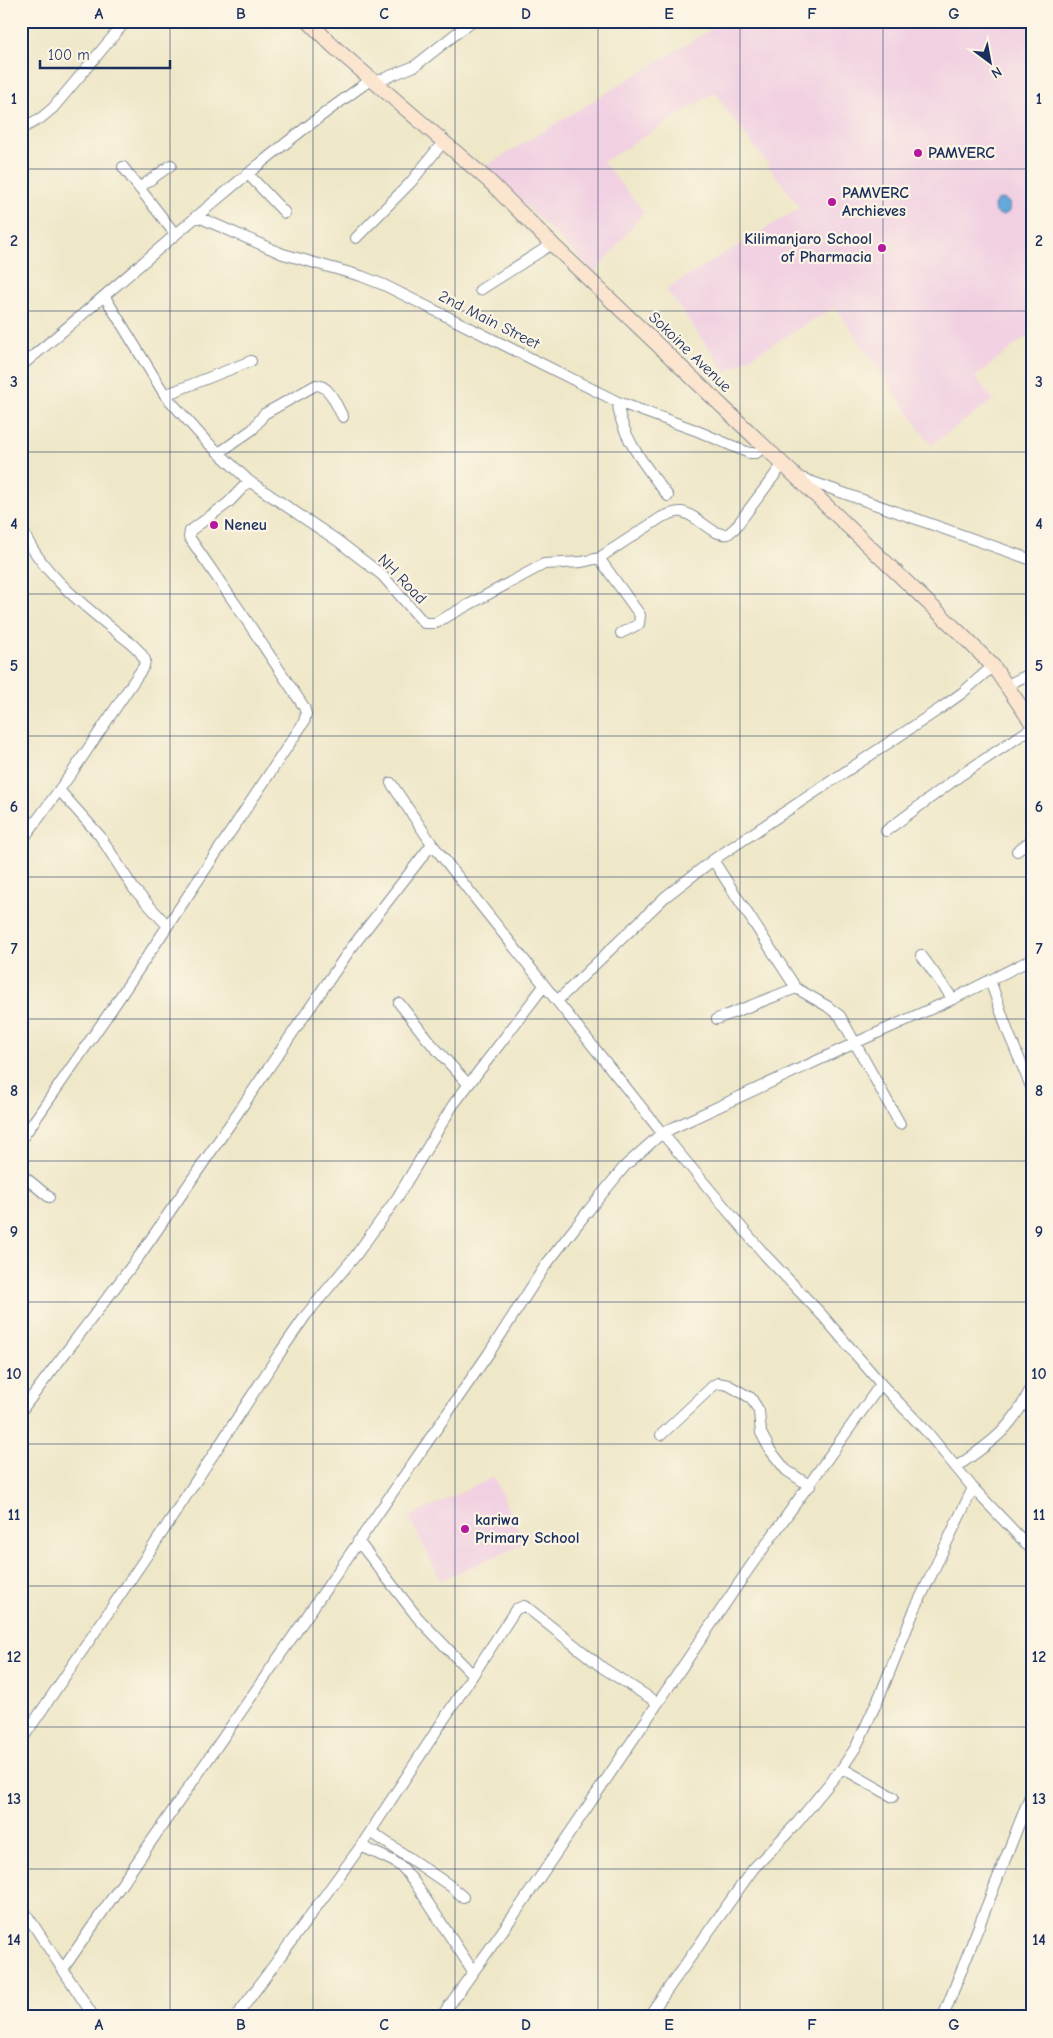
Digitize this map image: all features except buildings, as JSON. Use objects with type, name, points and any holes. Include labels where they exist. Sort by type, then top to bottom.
[{"type":"street","points":[[21,129],[41,118],[53,108],[126,21]]},
{"type":"street","name":"Sokoine Avenue","points":[[308,21],[373,81],[489,181],[764,447],[800,478],[993,666],[1032,722]]},
{"type":"street","points":[[21,366],[105,297],[174,234],[344,98],[373,81],[415,66],[472,21]]},
{"type":"street","points":[[356,238],[411,182],[444,141]]},
{"type":"street","points":[[139,188],[171,165]]},
{"type":"street","points":[[123,166],[174,234]]},
{"type":"street","points":[[248,174],[285,213]]},
{"type":"street","name":"2nd Main Street","points":[[196,216],[283,254],[361,276],[384,285],[618,402],[695,430],[749,453],[756,453],[764,447]]},
{"type":"street","points":[[480,290],[552,244]]},
{"type":"street","name":"NH Road","points":[[105,297],[165,395],[190,424],[248,480],[338,540],[382,575],[424,623],[435,622],[544,564],[582,562],[599,558],[662,517],[673,513],[681,512],[695,517],[719,534],[728,534],[735,528],[784,464]]},
{"type":"street","points":[[165,395],[251,360]]},
{"type":"street","points":[[219,453],[253,429],[264,414],[316,385],[326,389],[343,417]]},
{"type":"street","points":[[618,402],[619,419],[624,430],[648,469],[668,496]]},
{"type":"street","points":[[800,478],[1032,560]]},
{"type":"street","points":[[21,1140],[116,1003],[304,722],[306,714],[304,707],[189,537],[190,531],[194,526],[228,503],[248,480]]},
{"type":"street","points":[[21,842],[144,666],[145,660],[133,645],[83,604],[48,569],[33,550],[22,531]]},
{"type":"street","points":[[599,558],[640,615],[639,624],[621,634]]},
{"type":"street","points":[[557,1000],[665,897],[713,860],[941,708],[962,693],[993,666]]},
{"type":"street","points":[[1006,685],[1032,673]]},
{"type":"street","points":[[886,831],[961,775],[1032,728]]},
{"type":"street","points":[[391,783],[432,844],[662,1133],[765,1255],[822,1315],[881,1384],[927,1432],[973,1488],[1032,1550]]},
{"type":"street","points":[[59,790],[100,836],[134,889],[167,925]]},
{"type":"street","points":[[1017,851],[1032,840]]},
{"type":"street","points":[[21,1411],[126,1275],[349,951],[432,844]]},
{"type":"street","points":[[713,860],[796,988],[840,1016],[900,1124]]},
{"type":"street","points":[[921,955],[953,999]]},
{"type":"street","points":[[62,1969],[186,1793],[489,1353],[545,1266],[626,1166],[662,1133],[953,999],[1032,959]]},
{"type":"street","points":[[990,980],[1008,1032],[1032,1089]]},
{"type":"street","points":[[21,1741],[154,1545],[306,1315],[356,1255],[397,1198],[468,1084],[544,986]]},
{"type":"street","points":[[717,1019],[796,988]]},
{"type":"street","points":[[399,1003],[428,1040],[468,1084]]},
{"type":"street","points":[[21,1174],[49,1197]]},
{"type":"street","points":[[661,1435],[714,1385],[718,1383],[728,1385],[751,1398],[759,1411],[761,1433],[770,1450],[786,1470],[798,1480],[810,1486]]},
{"type":"street","points":[[441,2017],[521,1905],[750,1568],[881,1384]]},
{"type":"street","points":[[956,1467],[1001,1434],[1018,1413],[1032,1385]]},
{"type":"street","points":[[648,2017],[753,1869],[797,1823],[842,1768],[863,1733],[914,1611],[973,1488]]},
{"type":"street","points":[[358,1541],[418,1618],[473,1675]]},
{"type":"street","points":[[236,2017],[372,1832],[516,1609],[524,1606],[548,1622],[603,1668],[658,1703]]},
{"type":"street","points":[[842,1768],[893,1798]]},
{"type":"street","points":[[943,2017],[1032,1791]]},
{"type":"street","points":[[372,1832],[449,1885],[463,1897]]},
{"type":"street","points":[[361,1846],[393,1861],[403,1868],[473,1971]]},
{"type":"street","points":[[21,1906],[25,1921],[62,1969],[94,2017]]},
{"type":"shaded area","name":"Kilimanjaro School of Pharmacia","points":[[719,21],[1032,21],[1032,332],[975,377],[993,400],[931,445],[835,307],[726,372],[666,289],[800,208],[723,105],[716,92],[603,162],[644,212],[595,273],[538,217],[483,168],[718,25]]},
{"type":"shaded area","name":"kariwa Primary School","points":[[494,1477],[524,1544],[441,1580],[409,1517]]},
{"type":"water","points":[[1002,199],[1010,207],[1002,215],[994,207]]},
{"type":"place","name":"PAMVERC","points":[[918,153]]},
{"type":"place","name":"PAMVERC Archieves","points":[[832,202]]},
{"type":"place","name":"Kilimanjaro School of Pharmacia","points":[[882,248]]},
{"type":"place","name":"Neneu","points":[[214,525]]},
{"type":"place","name":"kariwa Primary School","points":[[465,1529]]}]
